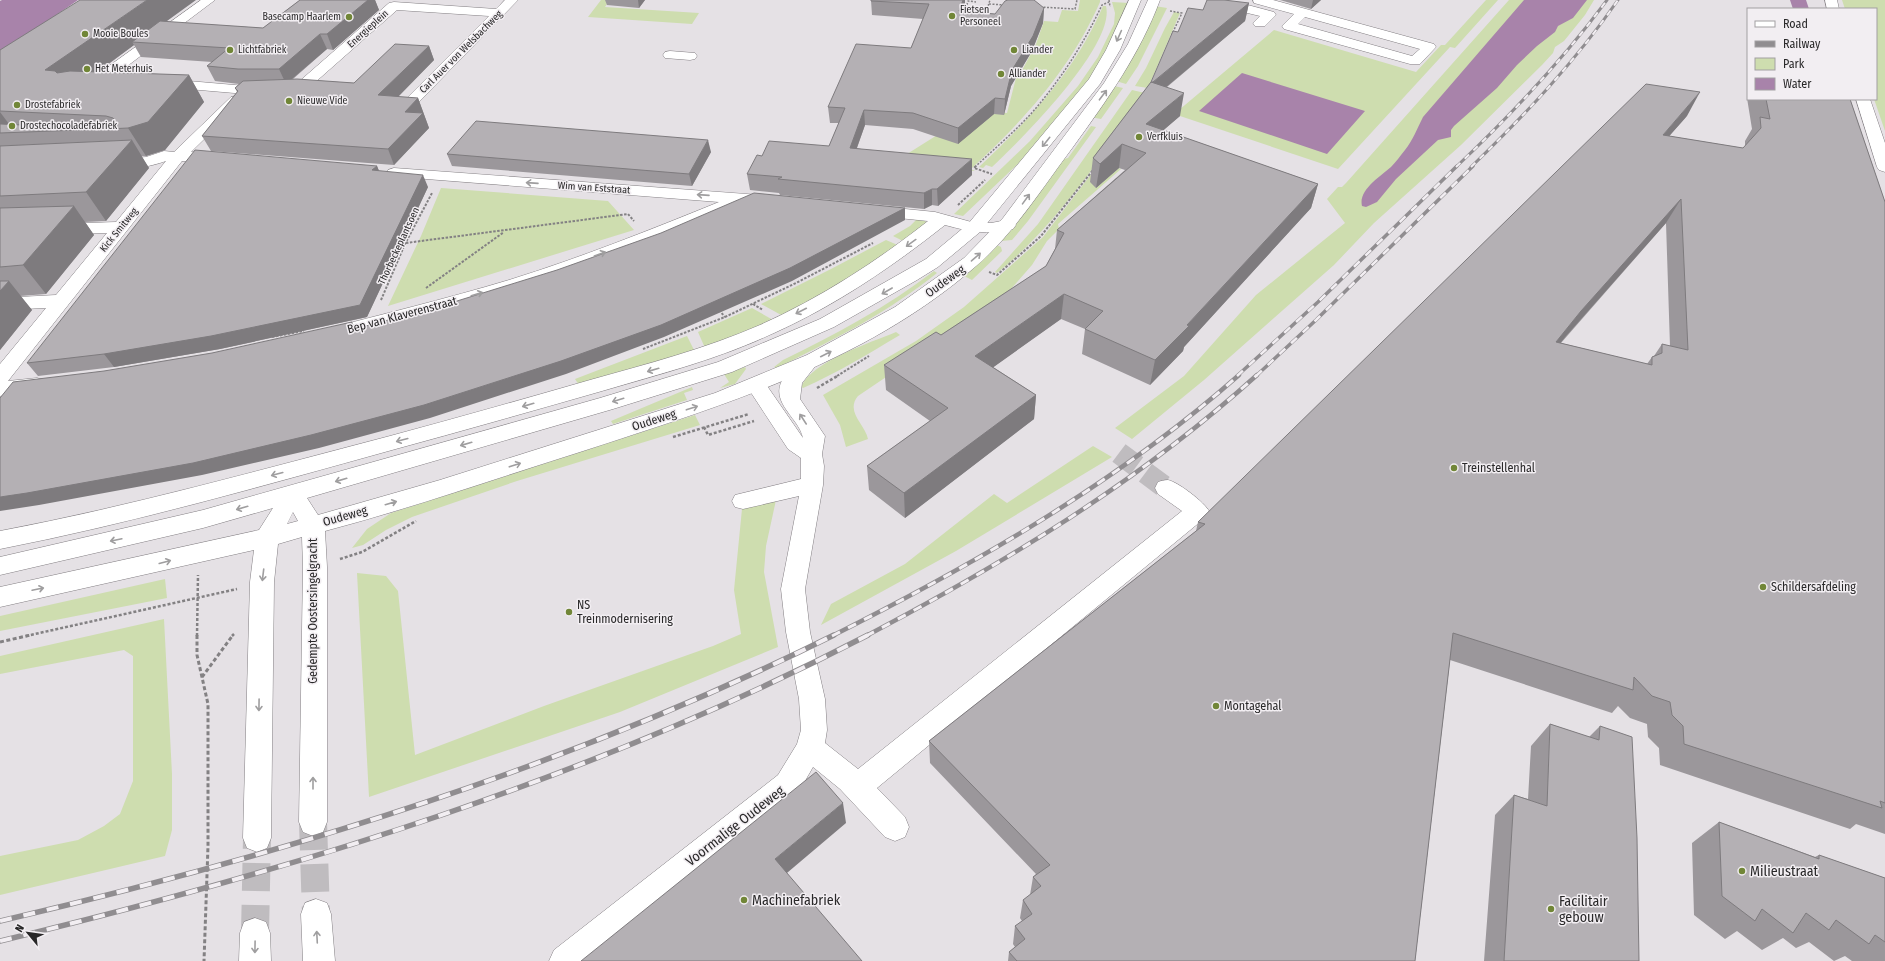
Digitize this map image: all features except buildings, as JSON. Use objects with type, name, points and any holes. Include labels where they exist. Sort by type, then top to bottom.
[{"type":"street","points":[[80,95],[209,0]]},
{"type":"street","name":"Carl Auer von Welsbachweg","points":[[410,103],[512,0]]},
{"type":"street","name":"Oudeweg","points":[[0,566],[203,520],[713,371],[788,342],[827,323],[932,263],[974,228],[1095,81],[1108,60],[1135,0]]},
{"type":"street","name":"Oudeweg","points":[[0,597],[156,564],[313,526],[456,484],[721,399],[807,364],[882,324],[914,304],[962,269],[994,241],[1118,74],[1138,39],[1154,0]]},
{"type":"street","points":[[1259,0],[1303,12],[1429,47],[1415,61],[1289,26],[1303,12]]},
{"type":"street","points":[[1229,4],[1269,15],[1260,23]]},
{"type":"street","points":[[378,5],[394,6]]},
{"type":"street","name":"Energieplein","points":[[246,90],[298,90],[394,6],[499,13]]},
{"type":"street","points":[[670,55],[690,56]]},
{"type":"street","points":[[96,82],[123,81]]},
{"type":"street","points":[[153,82],[246,90]]},
{"type":"street","name":"Kick Smitweg","points":[[0,378],[121,227],[171,156],[246,90]]},
{"type":"street","points":[[1863,100],[1885,167]]},
{"type":"street","points":[[109,150],[154,152],[171,156],[240,160]]},
{"type":"street","points":[[101,164],[148,162],[171,156]]},
{"type":"street","name":"Wim van Eststraat","points":[[382,172],[788,202]]},
{"type":"street","name":"Bep van Klaverenstraat","points":[[309,334],[377,323],[542,275],[648,237],[742,198]]},
{"type":"street","points":[[858,209],[942,219],[974,228],[991,228],[1007,225]]},
{"type":"street","points":[[0,540],[66,528],[207,493],[454,426],[704,355],[768,329],[821,301],[878,266],[913,242],[942,219]]},
{"type":"street","points":[[0,231],[121,227]]},
{"type":"street","points":[[0,304],[62,301]]},
{"type":"street","points":[[810,454],[796,444],[756,385],[752,376],[755,371],[818,340],[827,323]]},
{"type":"street","name":"Voormalige Oudeweg","points":[[565,961],[788,784],[810,748],[814,730],[812,699],[798,632],[793,589],[812,485],[813,466],[810,454],[814,436],[790,399],[792,381],[807,364]]},
{"type":"street","points":[[0,389],[52,383]]},
{"type":"street","points":[[743,501],[812,485]]},
{"type":"street","points":[[858,787],[1198,510],[1166,488]]},
{"type":"street","points":[[257,838],[261,598],[267,537],[293,493]]},
{"type":"street","name":"Gedempte Oostersingelgracht","points":[[293,493],[313,526],[315,567],[313,822]]},
{"type":"street","points":[[810,748],[858,787],[895,827]]},
{"type":"street","points":[[316,914],[319,961]]},
{"type":"path","points":[[985,17],[990,0]]},
{"type":"path","points":[[1038,7],[1075,10],[1077,0]]},
{"type":"path","points":[[963,19],[968,1],[976,2]]},
{"type":"path","points":[[942,219],[992,174],[974,168],[1035,109],[1056,83],[1084,42],[1102,6],[1109,1]]},
{"type":"path","points":[[989,4],[1010,5]]},
{"type":"path","points":[[1170,11],[1182,13],[1171,38]]},
{"type":"path","points":[[988,272],[997,275],[1041,236],[1096,165]]},
{"type":"path","name":"Thorbeckeplantsoen","points":[[377,323],[375,314],[405,244],[441,176]]},
{"type":"path","points":[[398,244],[628,214],[648,237]]},
{"type":"path","points":[[416,312],[411,299],[506,231]]},
{"type":"path","points":[[693,330],[725,317],[796,283],[879,240]]},
{"type":"path","points":[[714,306],[725,317]]},
{"type":"path","points":[[288,334],[290,327]]},
{"type":"path","points":[[265,339],[288,334],[309,334]]},
{"type":"path","points":[[202,677],[261,598]]},
{"type":"path","points":[[0,642],[197,599],[197,655],[208,704],[208,846],[204,961]]},
{"type":"green space","points":[[601,0],[610,0],[605,7],[699,13],[692,24],[588,17]]},
{"type":"green space","points":[[1080,0],[1100,0],[1100,2],[1075,50],[1060,72],[1028,112],[971,169],[975,171],[888,166],[942,132],[994,112],[1007,113],[1016,78],[1018,78],[1036,44],[1044,21],[1058,22],[1062,10],[1078,11]]},
{"type":"green space","points":[[1486,0],[1498,0],[1455,48],[1450,47],[1338,169],[1180,116],[1179,110],[1274,30],[1416,72],[1441,45],[1445,45]]},
{"type":"green space","points":[[1509,0],[1594,0],[1585,15],[1564,41],[1555,47],[1553,53],[1542,65],[1461,145],[1374,223],[1334,265],[1204,380],[1132,439],[1115,428],[1184,376],[1256,295],[1345,223],[1327,199],[1338,187],[1342,187],[1346,183]]},
{"type":"green space","points":[[1842,0],[1885,0],[1885,131],[1874,100],[1877,100],[1877,8],[1845,8]]},
{"type":"green space","points":[[1112,2],[1129,3],[1101,61],[1090,78],[1021,161],[963,216],[954,214],[1030,141],[1078,86],[1098,57],[1114,24],[1115,13]]},
{"type":"green space","points":[[1103,6],[1106,6],[1105,23],[1096,44],[1082,67],[1043,115],[992,167],[986,165],[983,168],[979,167],[1016,131],[1050,93],[1079,52]]},
{"type":"green space","points":[[1155,6],[1167,8],[1138,66],[1126,84],[1116,81],[1138,48]]},
{"type":"green space","points":[[1174,12],[1180,13],[1148,88],[1135,86],[1146,68]]},
{"type":"green space","points":[[1114,86],[1123,88],[1101,119],[1090,117]]},
{"type":"green space","points":[[1132,90],[1145,93],[1142,102],[1092,170],[1038,235],[1018,255],[997,273],[995,272],[1038,224]]},
{"type":"green space","points":[[1091,126],[1096,127],[1028,221],[1012,240],[1001,241],[1059,160],[1068,158]]},
{"type":"green space","points":[[1102,160],[1121,169],[1058,224],[1059,229],[1047,241],[1032,265],[1003,298],[858,396],[854,407],[855,413],[868,439],[846,447],[840,425],[823,395],[916,341],[964,307],[1043,237]]},
{"type":"green space","points":[[441,188],[608,201],[634,230],[388,306],[421,236]]},
{"type":"green space","points":[[917,219],[927,223],[905,242],[893,236],[910,226]]},
{"type":"green space","points":[[886,240],[900,246],[858,275],[783,316],[761,304],[831,269]]},
{"type":"green space","points":[[997,245],[1001,247],[1002,251],[972,280],[962,275]]},
{"type":"green space","points":[[934,271],[937,273],[901,300],[882,312],[823,345],[783,365],[776,368],[774,367],[783,360],[842,330],[880,308]]},
{"type":"green space","points":[[752,308],[773,320],[705,348],[698,332]]},
{"type":"green space","points":[[896,332],[900,335],[828,376],[803,388],[801,387],[807,378],[829,361],[857,347]]},
{"type":"green space","points":[[687,336],[695,352],[579,385],[575,379]]},
{"type":"green space","points":[[745,367],[746,369],[735,384],[720,388],[729,382],[724,374]]},
{"type":"green space","points":[[692,387],[693,390],[684,393],[687,400],[613,424],[611,421]]},
{"type":"green space","points":[[695,415],[700,425],[517,481],[412,517],[386,530],[363,545],[352,548],[367,529],[391,513]]},
{"type":"green space","points":[[1093,446],[1112,457],[956,551],[821,625],[831,604],[905,564],[994,494],[1007,503]]},
{"type":"green space","points":[[776,500],[766,546],[764,572],[778,647],[620,712],[369,797],[357,573],[386,576],[398,591],[415,755],[544,706],[713,646],[741,634],[734,590],[742,509]]},
{"type":"green space","points":[[165,579],[167,598],[0,631],[0,616]]},
{"type":"green space","points":[[164,619],[172,774],[172,830],[165,856],[0,895],[0,856],[78,840],[104,826],[120,814],[133,781],[133,656],[124,650],[0,674],[0,656]]},
{"type":"water","points":[[78,0],[0,54],[0,1]]},
{"type":"water","points":[[1524,0],[1587,0],[1573,18],[1558,26],[1555,32],[1537,46],[1517,65],[1497,88],[1454,126],[1451,130],[1451,137],[1438,140],[1396,179],[1377,202],[1366,207],[1362,206],[1363,194],[1376,179],[1391,167],[1405,150],[1413,138],[1423,117]]},
{"type":"water","points":[[1242,73],[1365,111],[1327,154],[1199,111]]},
{"type":"waterway","points":[[1798,0],[1801,8]]},
{"type":"tunnel","points":[[1119,453],[1166,488]]},
{"type":"tunnel","points":[[313,822],[316,914]]},
{"type":"tunnel","points":[[255,933],[257,838]]},
{"type":"railway","points":[[1456,167],[1496,128],[1554,66],[1607,0]]},
{"type":"railway","points":[[1471,167],[1511,128],[1549,87],[1602,23],[1618,0]]},
{"type":"railway","points":[[1237,376],[1318,302],[1457,166]]},
{"type":"railway","points":[[1256,376],[1316,320],[1473,166]]},
{"type":"railway","points":[[834,635],[939,580],[1044,519],[1095,486],[1144,451],[1193,414],[1239,375]]},
{"type":"railway","points":[[866,636],[969,579],[1070,518],[1119,485],[1166,450],[1212,414],[1257,375]]},
{"type":"railway","points":[[0,921],[214,867],[320,836],[425,802],[529,766],[632,726],[734,682],[834,635]]},
{"type":"railway","points":[[0,941],[223,883],[334,850],[444,814],[552,775],[659,733],[765,686],[866,636]]},
{"type":"place","name":"Fietsen Personeel","points":[[952,16]]},
{"type":"place","name":"Basecamp Haarlem","points":[[349,17]]},
{"type":"place","name":"Mooie Boules","points":[[85,34]]},
{"type":"place","name":"Lichtfabriek","points":[[230,50]]},
{"type":"place","name":"Liander","points":[[1014,50]]},
{"type":"place","name":"Het Meterhuis","points":[[87,69]]},
{"type":"place","name":"Alliander","points":[[1001,74]]},
{"type":"place","name":"Nieuwe Vide","points":[[289,101]]},
{"type":"place","name":"Drostefabriek","points":[[17,105]]},
{"type":"place","name":"Drostechocoladefabriek","points":[[12,126]]},
{"type":"place","name":"Verfkluis","points":[[1139,137]]},
{"type":"place","name":"Treinstellenhal","points":[[1454,468]]},
{"type":"place","name":"Schildersafdeling","points":[[1763,587]]},
{"type":"place","name":"NS Treinmodernisering","points":[[569,612]]},
{"type":"place","name":"Montagehal","points":[[1216,706]]},
{"type":"place","name":"Milieustraat","points":[[1742,871]]},
{"type":"place","name":"Machinefabriek","points":[[744,900]]},
{"type":"place","name":"Facilitair gebouw","points":[[1551,909]]}]
